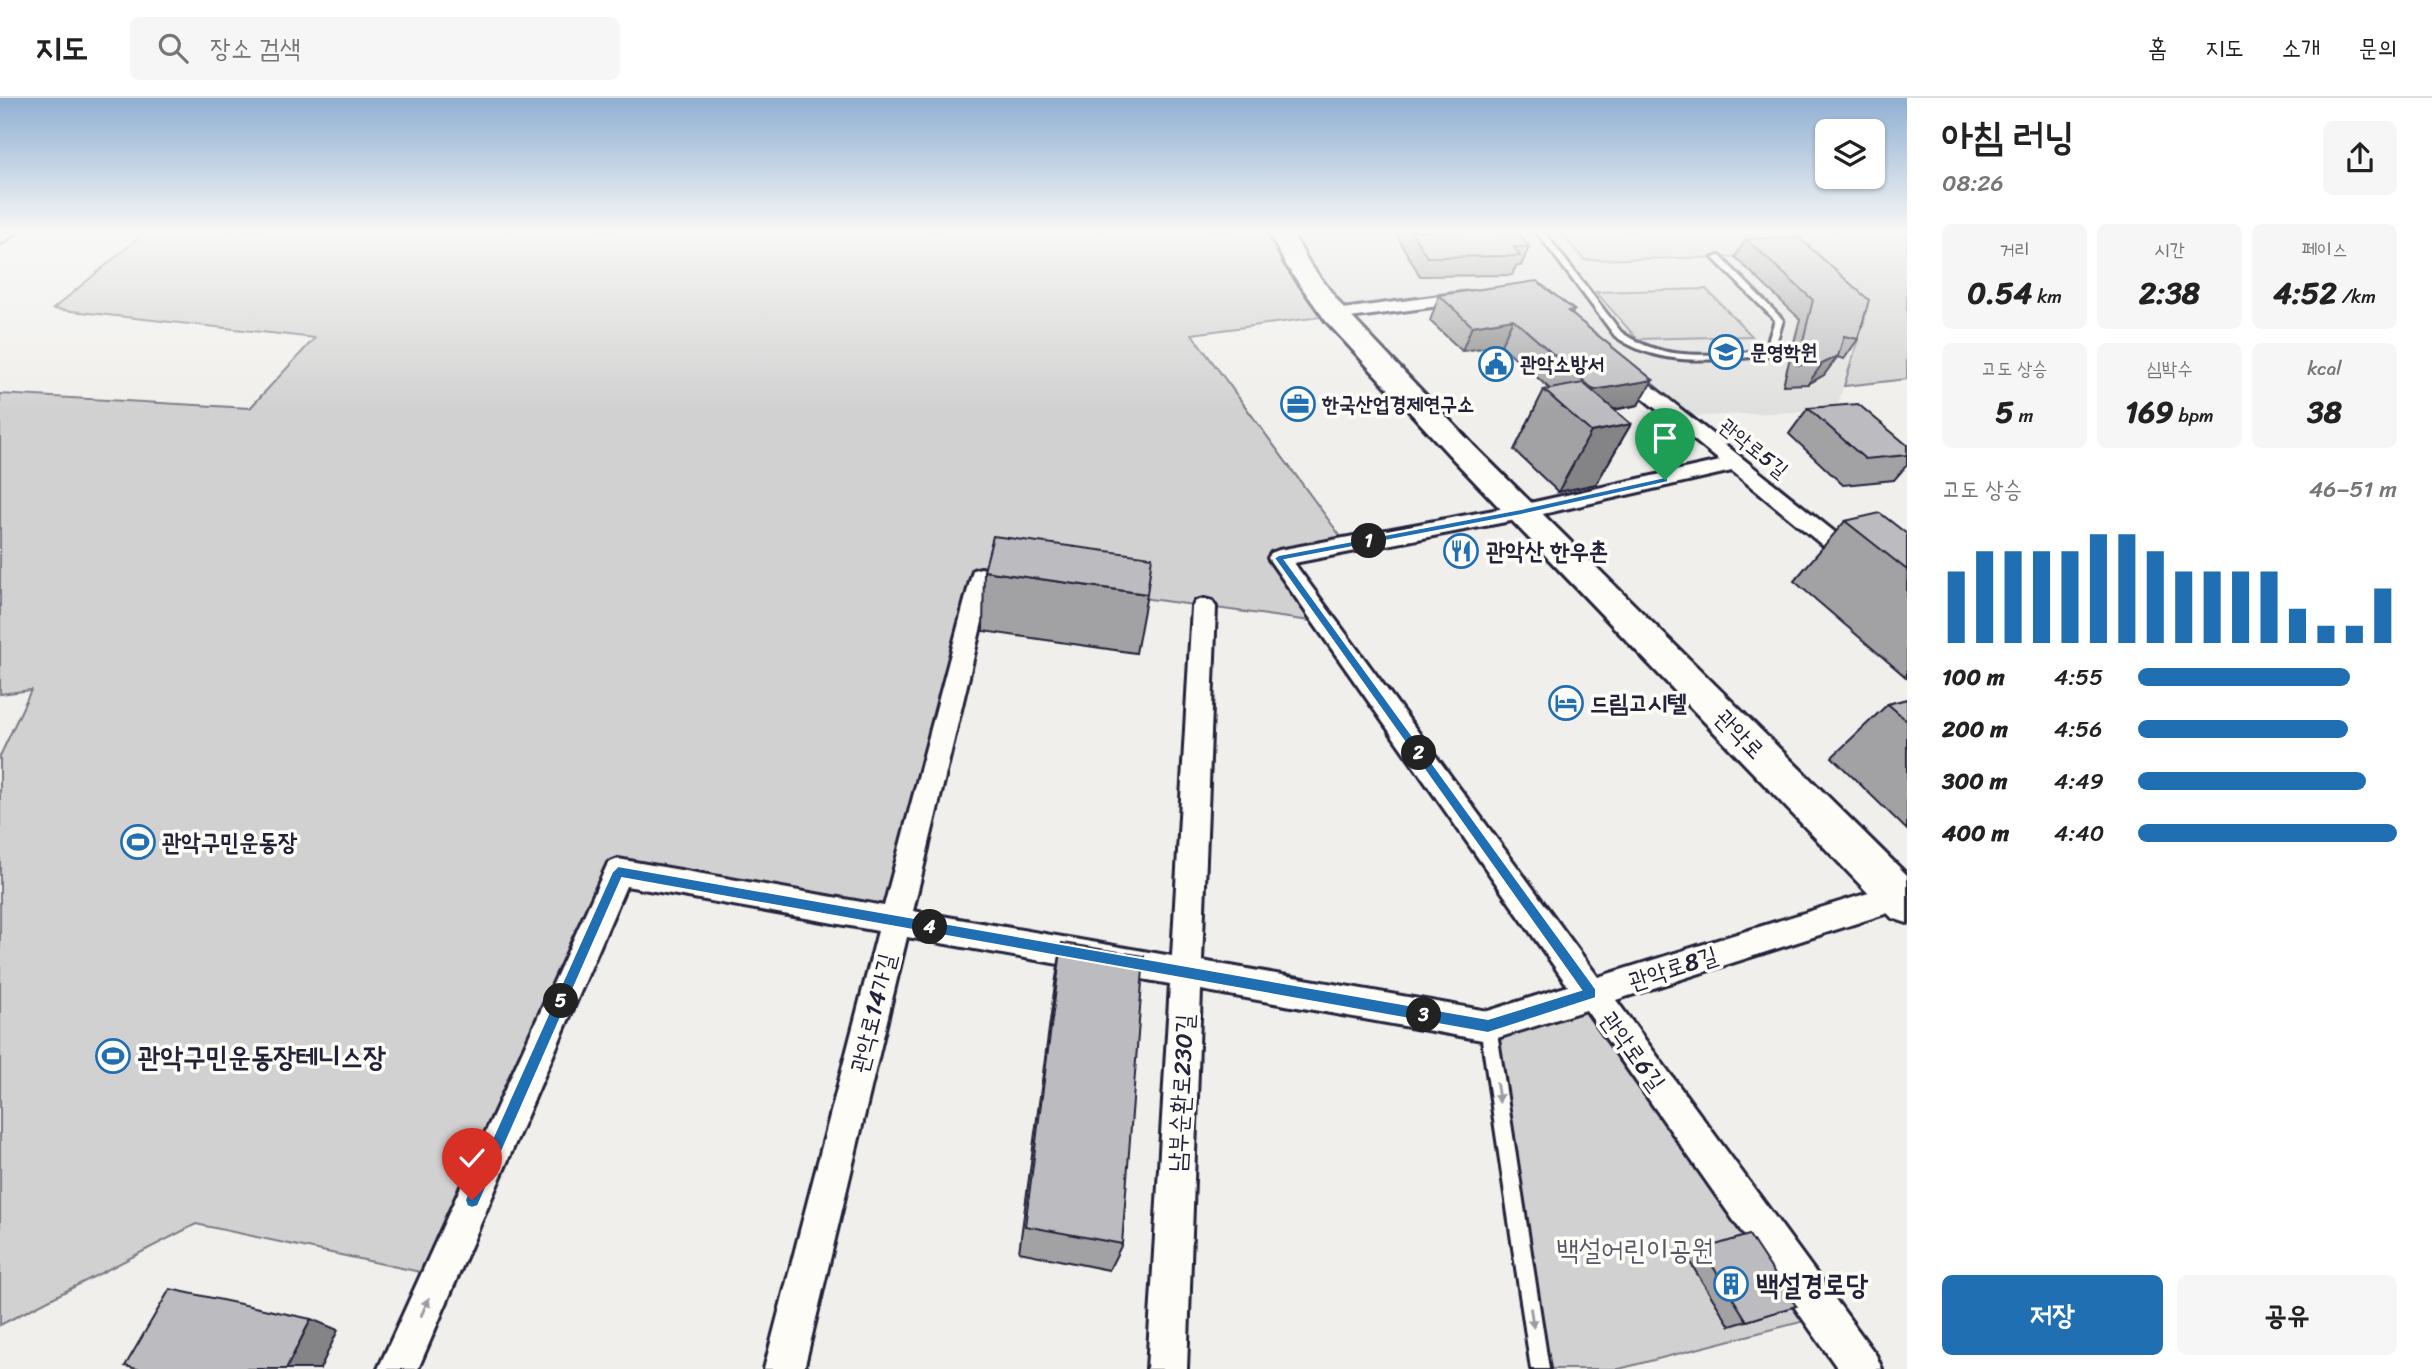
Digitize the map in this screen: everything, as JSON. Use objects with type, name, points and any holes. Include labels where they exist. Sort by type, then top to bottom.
[{"type":"main road","name":"관악로","points":[[1317,290],[1335,315],[1521,512],[1904,898]]},
{"type":"street","points":[[1335,315],[1496,294]]},
{"type":"street","name":"관악로5길","points":[[1606,358],[1907,602]]},
{"type":"street","points":[[1521,512],[1737,464]]},
{"type":"street","name":"관악로6길","points":[[1521,512],[1279,558],[1862,1369]]},
{"type":"street","name":"관악로14가길","points":[[784,1369],[981,576]]},
{"type":"street","name":"남부순환로230길","points":[[1167,1369],[1204,607]]},
{"type":"street","name":"관악로8길","points":[[398,1369],[618,872],[1488,1026],[1904,898]]},
{"type":"lane","points":[[1584,290],[1618,334],[1630,344],[1645,350],[1674,356],[1769,353],[1779,320],[1749,290]]},
{"type":"lane","points":[[1488,1026],[1540,1369]]},
{"type":"shaded area","points":[[1319,290],[1520,290],[1335,315]]},
{"type":"shaded area","points":[[1522,290],[1834,290],[1865,318],[1836,410],[1679,417]]},
{"type":"green space","points":[[76,290],[1319,290],[1335,315],[1192,334],[1347,545],[1279,559],[1325,623],[981,576],[895,921],[618,872],[439,1276],[196,1224],[0,1325],[0,756],[31,690],[0,694],[0,394],[250,408],[315,338],[53,309]]},
{"type":"green space","points":[[1707,290],[1752,336],[1637,339],[1596,292]]},
{"type":"green space","points":[[1835,290],[1907,290],[1907,379],[1844,386],[1865,318]]},
{"type":"green space","name":"백설어린이공원","points":[[1592,993],[1824,1316],[1619,1369],[1540,1369],[1488,1026]]},
{"type":"building","points":[[1472,290],[1549,290],[1574,310],[1568,311],[1653,380],[1594,390],[1513,319],[1472,326],[1439,295]]},
{"type":"building","points":[[1802,290],[1858,290],[1869,300],[1858,339],[1844,336],[1838,356],[1822,364],[1797,365],[1813,300]]},
{"type":"building","points":[[1583,383],[1631,424],[1591,432],[1544,390]]},
{"type":"building","points":[[1858,404],[1907,445],[1907,455],[1865,459],[1808,408]]},
{"type":"building","points":[[1880,513],[1907,534],[1907,570],[1845,521]]},
{"type":"building","points":[[993,536],[1152,557],[1147,594],[984,571]]},
{"type":"building","points":[[1907,699],[1907,721],[1888,704]]},
{"type":"building","points":[[1062,943],[1144,956],[1122,1244],[1025,1226]]},
{"type":"building","points":[[1749,1235],[1796,1306],[1747,1321],[1702,1249]]},
{"type":"building","points":[[170,1289],[311,1319],[286,1369],[137,1369],[125,1366]]},
{"type":"place","name":"문영학원","points":[[1726,352]]},
{"type":"place","name":"관악소방서","points":[[1496,364]]},
{"type":"place","name":"한국산업경제연구소","points":[[1298,404]]},
{"type":"place","name":"관악산 한우촌","points":[[1461,551]]},
{"type":"place","name":"드림고시텔","points":[[1566,703]]},
{"type":"place","name":"관악구민운동장","points":[[138,842]]},
{"type":"place","name":"관악구민운동장테니스장","points":[[113,1056]]},
{"type":"place","name":"백설경로당","points":[[1731,1284]]},
{"type":"route","points":[[472,1200],[618,872],[1488,1026],[1592,993],[1279,558],[1521,512],[1665,480]]}]
